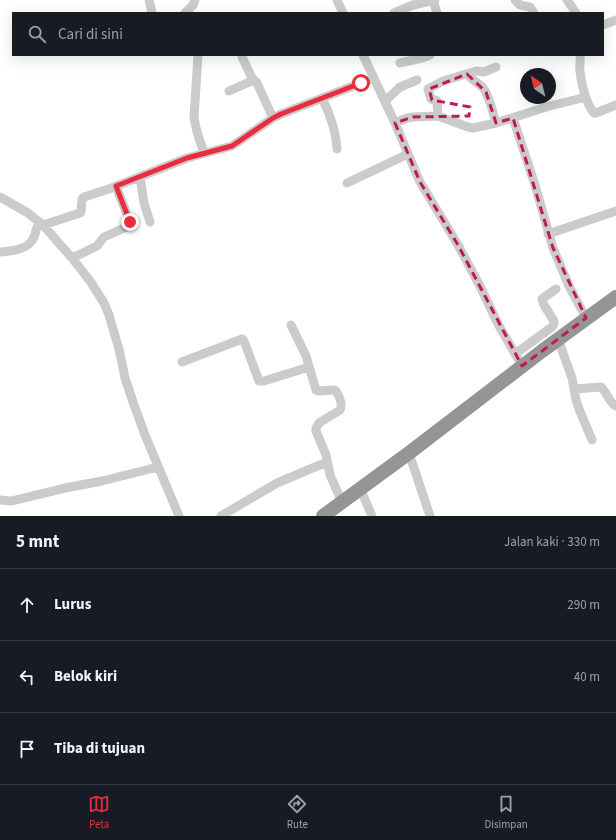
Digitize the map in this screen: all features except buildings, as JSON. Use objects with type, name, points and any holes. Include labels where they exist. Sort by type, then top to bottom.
[{"type":"highway","points":[[323,516],[616,297]]},
{"type":"street","points":[[149,0],[152,12]]},
{"type":"street","points":[[186,12],[195,0]]},
{"type":"street","points":[[337,0],[343,12]]},
{"type":"street","points":[[396,12],[413,5],[434,0],[437,12]]},
{"type":"street","points":[[515,0],[520,5],[530,7],[533,12]]},
{"type":"street","points":[[567,0],[575,12]]},
{"type":"street","points":[[604,25],[616,20]]},
{"type":"street","points":[[198,56],[194,118],[203,153]]},
{"type":"street","points":[[363,56],[395,123],[420,182],[458,245],[498,324],[522,366]]},
{"type":"street","points":[[400,63],[408,60],[422,59],[428,56]]},
{"type":"street","points":[[580,56],[580,70],[586,97],[594,113],[616,106]]},
{"type":"street","points":[[242,57],[252,78],[258,83],[273,118]]},
{"type":"street","points":[[438,116],[437,101],[431,100],[428,89],[443,81],[478,71],[484,72],[496,67]]},
{"type":"street","points":[[467,74],[486,92],[496,123]]},
{"type":"street","points":[[0,252],[11,252],[27,245],[34,237],[37,227],[41,224],[79,214],[81,212],[83,198],[187,158],[232,146],[281,114],[374,78]]},
{"type":"street","points":[[229,90],[254,80]]},
{"type":"street","points":[[384,101],[400,87],[417,80]]},
{"type":"street","points":[[395,123],[413,116],[438,116],[473,128],[496,123],[546,107],[586,97]]},
{"type":"street","points":[[322,98],[334,125],[337,149]]},
{"type":"street","points":[[513,118],[553,248],[564,275],[586,318]]},
{"type":"street","points":[[347,183],[408,154]]},
{"type":"street","points":[[140,177],[144,203],[150,222]]},
{"type":"street","points":[[72,258],[97,246],[104,237],[129,226],[130,222],[116,186]]},
{"type":"street","points":[[0,197],[28,213],[41,224],[72,258],[95,288],[104,303],[119,349],[132,402],[177,515]]},
{"type":"street","points":[[548,234],[616,211]]},
{"type":"street","points":[[515,354],[554,324],[554,321],[542,299],[556,289]]},
{"type":"street","points":[[291,325],[306,356],[316,390],[318,392],[334,390],[336,391],[340,401],[342,408],[319,423],[316,431],[326,455],[330,475],[342,502]]},
{"type":"street","points":[[182,362],[242,339],[248,349],[259,381],[264,381],[309,367]]},
{"type":"street","points":[[558,339],[570,371],[579,409],[592,440]]},
{"type":"street","points":[[574,389],[601,387],[612,405],[616,406]]},
{"type":"street","points":[[409,453],[430,516]]},
{"type":"street","points":[[221,516],[277,483],[327,462]]},
{"type":"street","points":[[0,500],[11,501],[158,467]]},
{"type":"street","points":[[360,488],[372,516]]},
{"type":"highlighted area","points":[[467,74],[486,92],[496,123],[513,118],[553,248],[586,318],[522,366],[458,245],[420,182],[395,123],[413,117],[469,116],[470,107],[432,100],[429,89]]},
{"type":"route","points":[[130,222],[116,186],[187,158],[232,146],[281,114],[361,83]]}]
